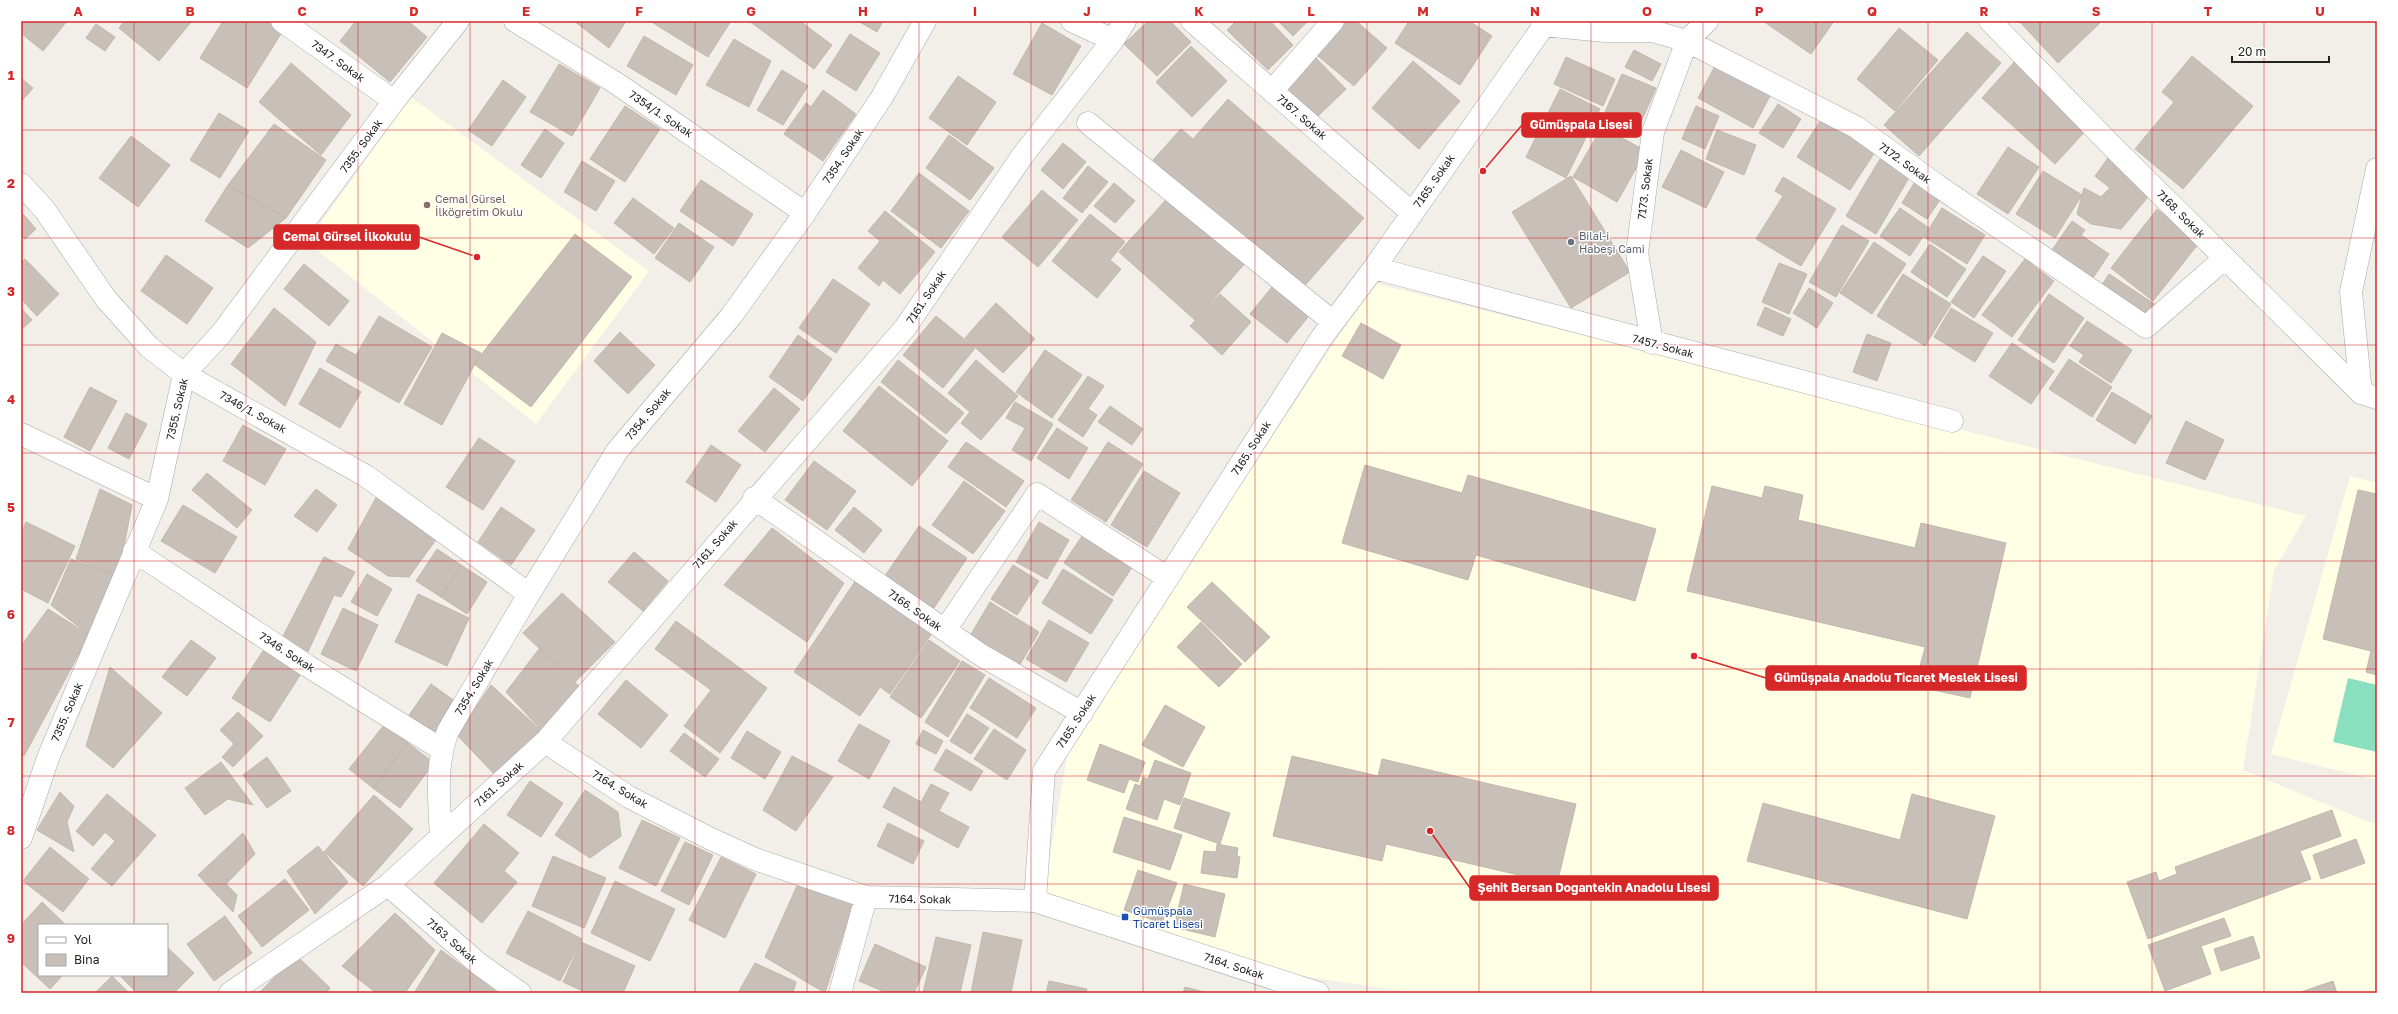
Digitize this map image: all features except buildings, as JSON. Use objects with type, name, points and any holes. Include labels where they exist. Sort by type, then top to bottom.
[{"type":"street","name":"7347. Sokak","points":[[282,21],[394,101]]},
{"type":"street","name":"7355. Sokak","points":[[21,838],[48,758],[157,499],[184,374],[221,334],[394,101],[458,21]]},
{"type":"street","name":"7354/1. Sokak","points":[[515,21],[616,83],[805,213]]},
{"type":"street","name":"7354. Sokak","points":[[441,837],[438,774],[441,749],[448,731],[528,594],[617,451],[732,315],[805,213],[882,97],[925,21]]},
{"type":"street","points":[[1072,21],[1113,40]]},
{"type":"street","name":"7161. Sokak","points":[[230,993],[388,885],[545,742],[754,498],[905,328],[1023,155],[1113,40],[1125,21]]},
{"type":"street","name":"7167. Sokak","points":[[1192,21],[1412,213]]},
{"type":"street","points":[[1272,91],[1333,21]]},
{"type":"street","points":[[1687,41],[1707,21]]},
{"type":"street","name":"7168. Sokak","points":[[1990,21],[2226,258],[2369,396]]},
{"type":"street","name":"7172. Sokak","points":[[1542,22],[1605,31],[1652,31],[1687,41],[1856,127],[1938,186],[2146,327],[2226,258]]},
{"type":"street","name":"7165. Sokak","points":[[1035,901],[1044,771],[1333,322],[1374,268],[1542,22]]},
{"type":"street","name":"7173. Sokak","points":[[1652,343],[1637,253],[1653,132],[1687,41]]},
{"type":"street","points":[[1088,123],[1333,322]]},
{"type":"street","points":[[2369,396],[2351,292],[2377,169]]},
{"type":"street","name":"7346/1. Sokak","points":[[21,184],[44,209],[91,278],[120,316],[149,346],[184,374],[366,476],[528,594]]},
{"type":"street","name":"7457. Sokak","points":[[1374,268],[1652,343],[1952,421]]},
{"type":"street","points":[[21,434],[157,499]]},
{"type":"street","points":[[944,630],[1037,494],[1168,578]]},
{"type":"street","name":"7166. Sokak","points":[[754,498],[981,655],[1082,713]]},
{"type":"street","name":"7346. Sokak","points":[[134,551],[306,665],[441,749]]},
{"type":"street","name":"7164. Sokak","points":[[545,742],[628,797],[711,839],[755,859],[866,897],[1035,901],[1318,993]]},
{"type":"street","name":"7163. Sokak","points":[[388,885],[479,964],[520,993]]},
{"type":"street","points":[[840,993],[866,897]]},
{"type":"shaded area","points":[[411,97],[649,271],[536,424],[307,242]]},
{"type":"shaded area","points":[[1374,283],[2306,516],[2274,570],[2243,770],[2377,825],[2377,993],[1414,993],[1296,975],[1043,896],[1070,741]]},
{"type":"shaded area","points":[[2350,476],[2377,483],[2377,780],[2271,754]]},
{"type":"green space","points":[[2348,678],[2377,685],[2377,752],[2333,742]]},
{"type":"place","name":"Gümüşpala Lisesi","points":[[1483,171]]},
{"type":"place","name":"Cemal Gürsel İlköğretim Okulu","points":[[427,205]]},
{"type":"place","name":"Bilal-i Habeşi Cami","points":[[1571,242]]},
{"type":"place","name":"Cemal Gürsel İlkokulu","points":[[477,257]]},
{"type":"place","name":"Gümüşpala Anadolu Ticaret Meslek Lisesi","points":[[1694,656]]},
{"type":"place","name":"Şehit Bersan Doğantekin Anadolu Lisesi","points":[[1430,831]]},
{"type":"place","name":"Gümüşpala Ticaret Lisesi","points":[[1125,917]]}]
